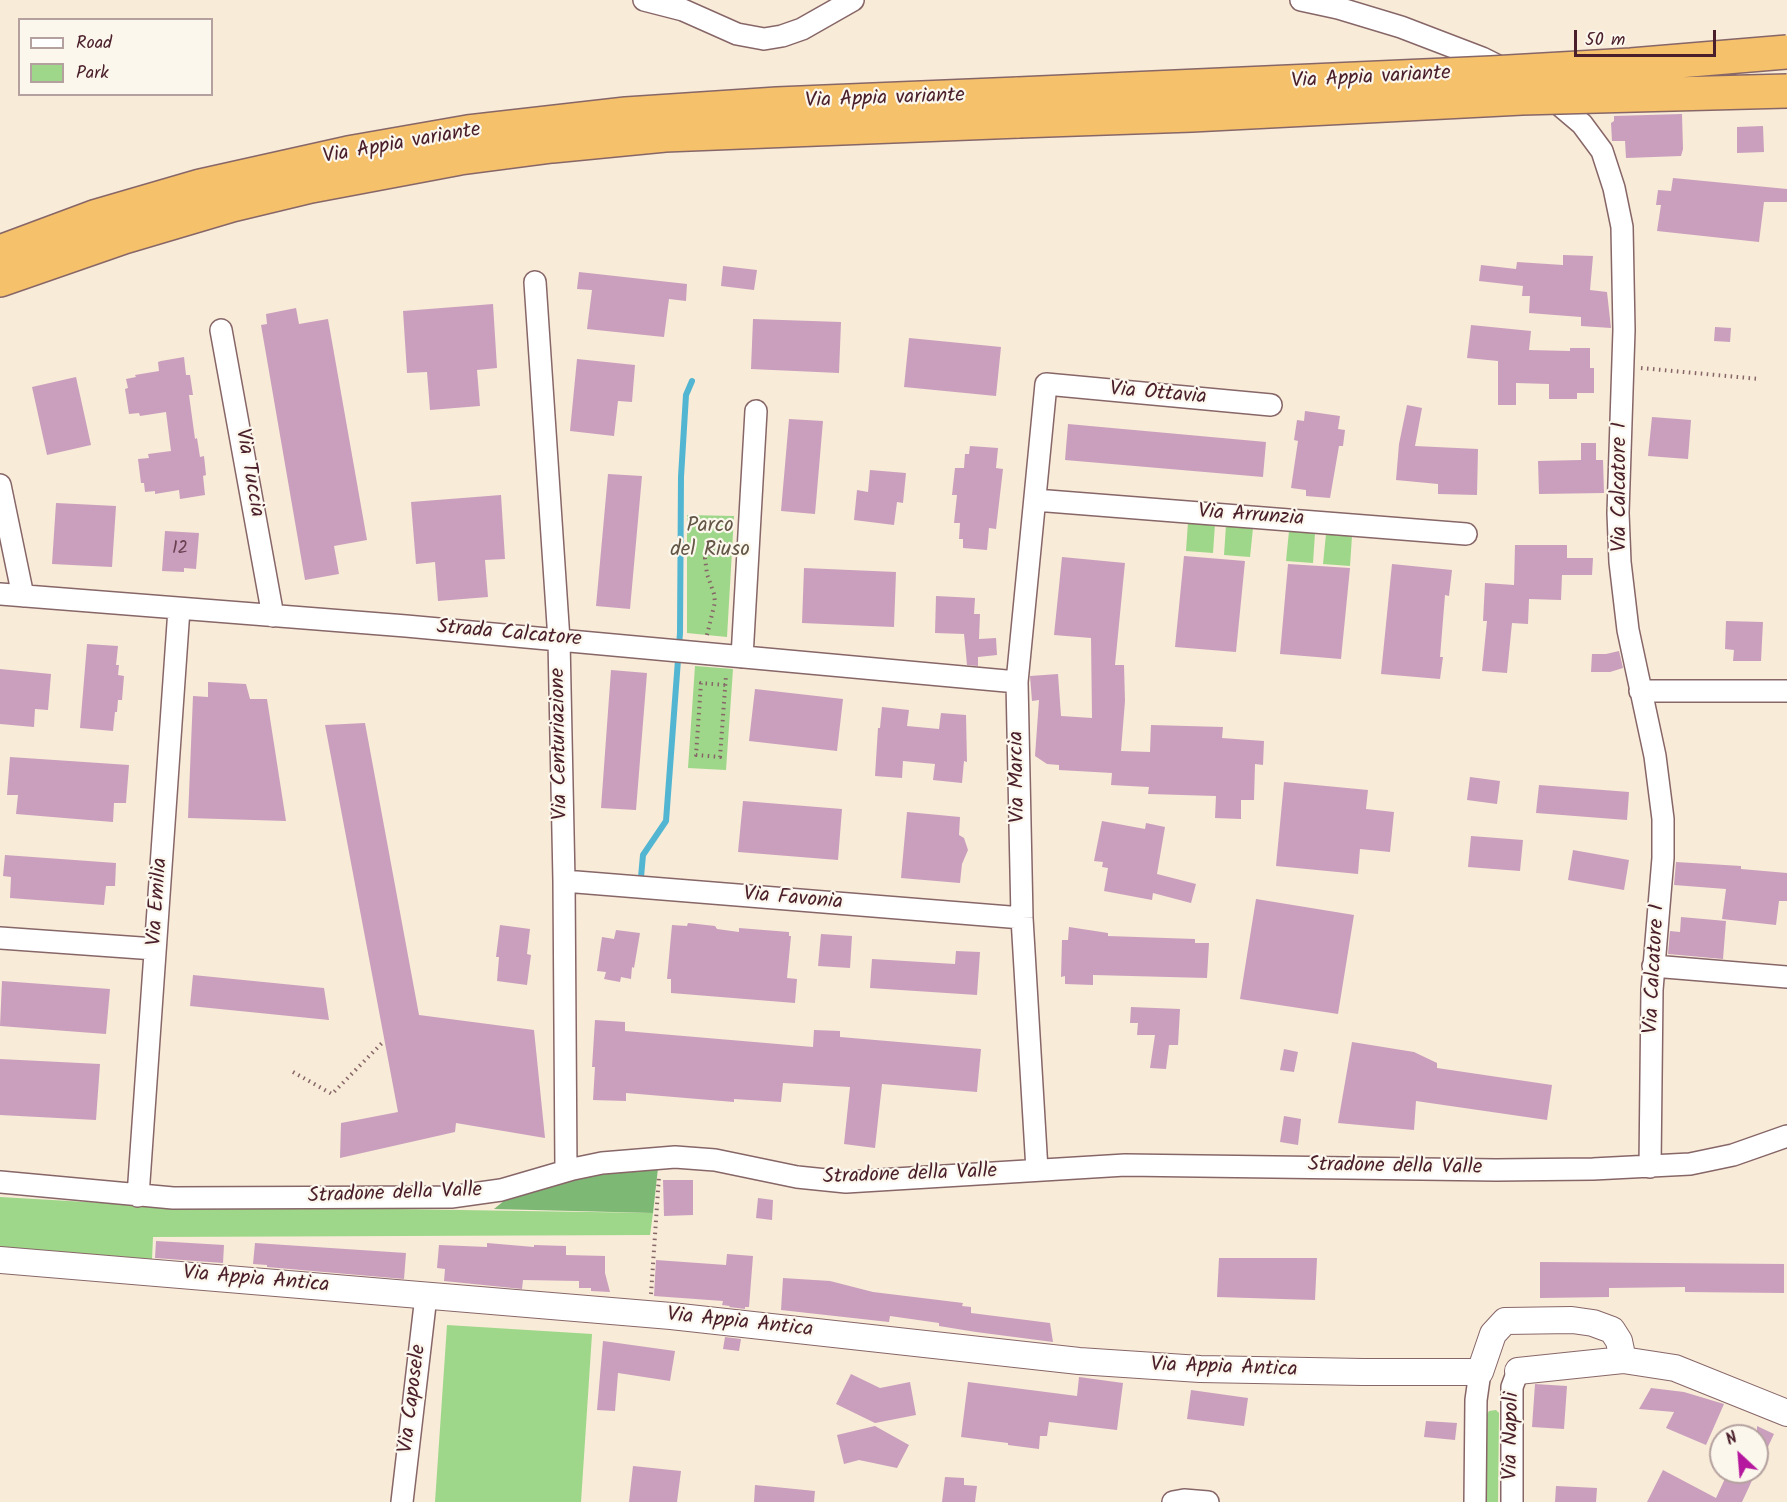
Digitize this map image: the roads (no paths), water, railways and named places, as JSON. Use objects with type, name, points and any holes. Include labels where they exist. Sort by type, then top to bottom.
[{"type":"highway","name":"Via Appia variante","points":[[0,279],[124,237],[232,205],[321,184],[460,158],[552,146],[1019,108],[1694,61],[1787,52]]},
{"type":"highway","name":"Via Appia variante","points":[[0,252],[97,216],[200,186],[348,153],[446,136],[626,114],[777,104],[1019,108],[1192,115],[1568,97],[1787,91]]},
{"type":"street","points":[[644,0],[691,13],[737,34],[764,39],[802,29],[853,0]]},
{"type":"street","name":"Via Calcatore I","points":[[1301,0],[1378,20],[1482,58],[1540,90],[1557,101],[1582,124],[1602,151],[1611,177],[1618,208],[1623,256],[1623,367],[1618,513],[1620,562],[1628,630],[1655,756],[1663,819],[1663,858],[1653,966],[1650,1167]]},
{"type":"street","name":"Via Centuriazione","points":[[535,282],[559,640],[564,881],[566,1171]]},
{"type":"street","name":"Via Tuccia","points":[[221,330],[273,616]]},
{"type":"street","name":"Via Ottavia","points":[[1046,384],[1271,405]]},
{"type":"street","name":"Via Marcia","points":[[1037,1170],[1022,918],[1017,682],[1046,384]]},
{"type":"street","points":[[735,657],[748,546],[756,411]]},
{"type":"street","points":[[0,485],[23,596]]},
{"type":"street","name":"Via Arrunzia","points":[[1035,500],[1466,534]]},
{"type":"street","name":"Strada Calcatore","points":[[0,594],[559,640],[1017,682]]},
{"type":"street","name":"Via Emilia","points":[[138,1196],[179,609]]},
{"type":"street","points":[[1640,691],[1787,691]]},
{"type":"street","name":"Via Favonia","points":[[564,881],[1022,918]]},
{"type":"street","points":[[0,938],[155,949]]},
{"type":"street","points":[[1653,966],[1787,977]]},
{"type":"street","name":"Stradone della Valle","points":[[0,1182],[138,1196],[198,1198],[462,1197],[514,1187],[566,1171],[613,1161],[661,1157],[715,1160],[797,1177],[846,1182],[1115,1165],[1165,1164],[1496,1170],[1650,1167],[1718,1159],[1787,1136]]},
{"type":"street","name":"Via Appia Antica","points":[[0,1260],[650,1314],[1134,1366],[1351,1372],[1480,1372]]},
{"type":"street","name":"Via Caposele","points":[[402,1502],[426,1296]]},
{"type":"street","points":[[1480,1372],[1492,1334],[1505,1321],[1572,1320],[1603,1326],[1612,1330],[1619,1341],[1623,1360]]},
{"type":"street","points":[[1518,1371],[1623,1360],[1675,1368],[1787,1413]]},
{"type":"street","name":"Via Napoli","points":[[1512,1502],[1512,1387],[1518,1371]]},
{"type":"street","name":"Via Napoli","points":[[1475,1502],[1476,1400],[1480,1372]]},
{"type":"street","points":[[1173,1502],[1184,1500],[1208,1502]]},
{"type":"waterway","points":[[641,877],[643,855],[666,821],[680,633],[681,477],[686,395],[692,381]]},
{"type":"park label","name":"Parco del Riuso","points":[[710,539]]}]
